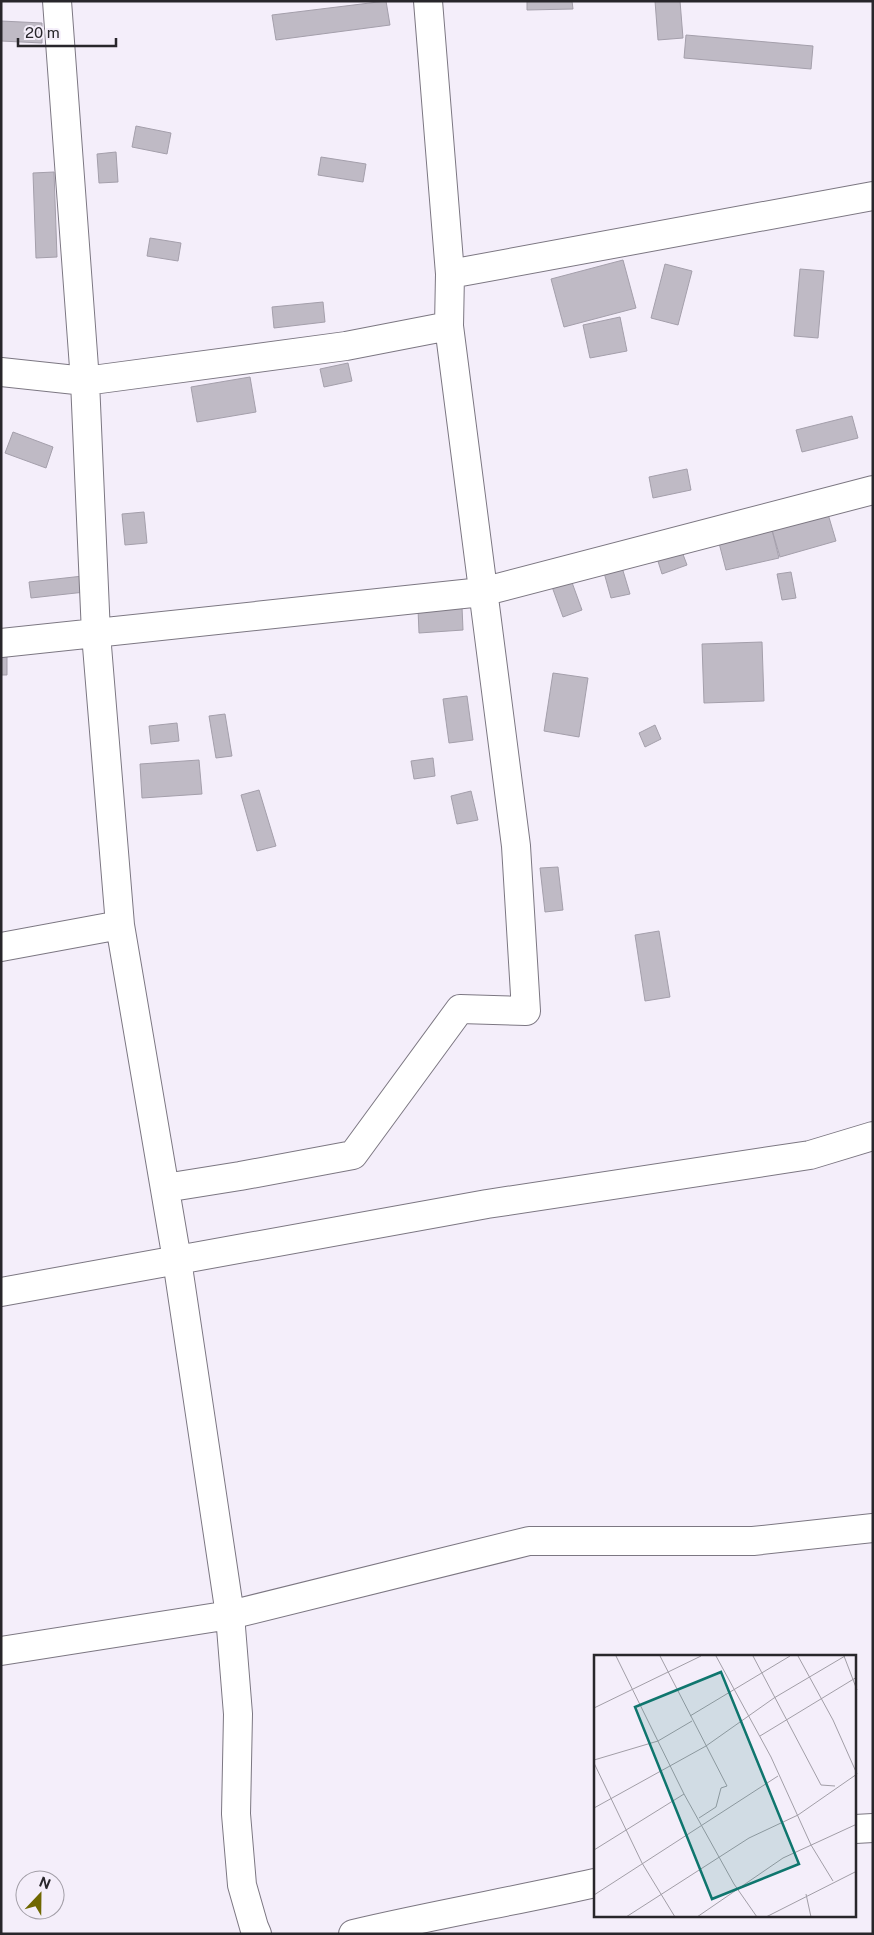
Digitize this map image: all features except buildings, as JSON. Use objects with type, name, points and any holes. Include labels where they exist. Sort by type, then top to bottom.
[{"type":"street","points":[[57,1],[85,381],[96,634],[120,925],[177,1260],[230,1615],[238,1714],[236,1814],[242,1885],[257,1934]]},
{"type":"street","points":[[165,1188],[353,1155],[460,1009],[526,1011],[516,846],[449,326],[450,274],[428,1]]},
{"type":"street","points":[[450,274],[873,196]]},
{"type":"street","points":[[1,372],[85,381],[346,346],[449,326]]},
{"type":"street","points":[[1,643],[482,592],[873,490]]},
{"type":"street","points":[[1,947],[120,925]]},
{"type":"street","points":[[1,1292],[487,1204],[810,1155],[873,1136]]},
{"type":"street","points":[[1,1651],[230,1615],[529,1541],[754,1541],[873,1528]]},
{"type":"street","points":[[856,1829],[873,1828]]},
{"type":"street","points":[[353,1934],[416,1919],[594,1883]]}]
